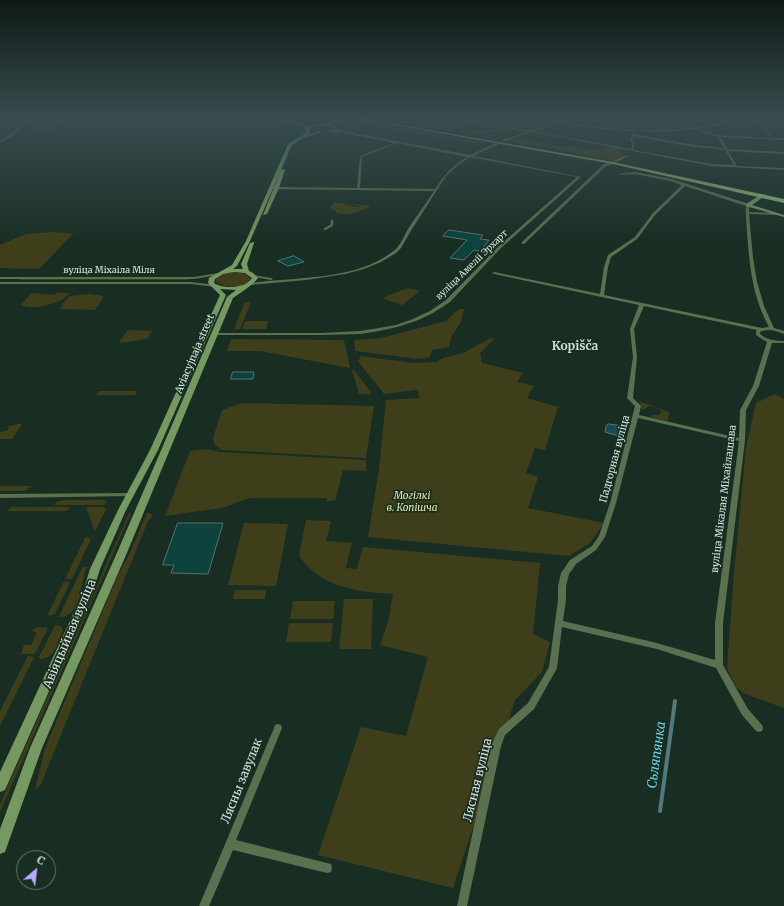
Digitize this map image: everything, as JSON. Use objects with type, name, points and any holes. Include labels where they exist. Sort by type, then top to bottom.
[{"type":"main road","points":[[220,273],[235,270],[247,272],[254,276],[255,280],[247,285],[230,288],[216,286],[211,280],[220,273],[234,266],[242,253],[283,161]]},
{"type":"main road","points":[[247,272],[244,264],[277,188],[286,161]]},
{"type":"main road","points":[[611,161],[784,200]]},
{"type":"main road","points":[[748,205],[763,196]]},
{"type":"main road","points":[[748,205],[784,216]]},
{"type":"main road","name":"Aviacyjnaja street","points":[[214,334],[230,298],[247,285]]},
{"type":"main road","name":"Авіяцыйная вуліца","points":[[0,786],[87,595],[98,562],[122,510],[154,450],[223,295],[216,286]]},
{"type":"main road","name":"Авіяцыйная вуліца","points":[[0,847],[21,793],[36,748],[214,334]]},
{"type":"main road","points":[[130,496],[146,495]]},
{"type":"street","points":[[358,189],[361,161]]},
{"type":"street","points":[[247,285],[274,280],[308,279],[347,272],[371,264],[396,251],[436,190],[453,167],[461,161]]},
{"type":"street","name":"вуліца Амеліі Эрхарт","points":[[214,334],[361,334],[391,328],[417,319],[439,308],[448,301],[500,247],[579,178],[495,161]]},
{"type":"street","points":[[601,161],[605,165]]},
{"type":"street","points":[[692,161],[712,165],[782,169],[784,174]]},
{"type":"street","points":[[734,161],[736,166]]},
{"type":"street","points":[[523,243],[605,165],[616,162]]},
{"type":"street","points":[[620,174],[635,173],[671,180],[748,205],[747,213],[752,276],[759,300],[772,329]]},
{"type":"street","points":[[602,296],[609,256],[636,238],[654,214],[684,185]]},
{"type":"street","points":[[271,188],[436,190]]},
{"type":"street","points":[[747,213],[762,212],[777,214]]},
{"type":"street","points":[[325,229],[332,225],[332,221]]},
{"type":"street","name":"вуліца Міхаіла Міля","points":[[2,278],[194,278],[220,273]]},
{"type":"street","points":[[494,273],[761,329],[772,329],[784,333]]},
{"type":"street","points":[[254,276],[274,280]]},
{"type":"street","points":[[2,278],[0,282],[191,282],[216,286]]},
{"type":"street","name":"Падгорная вуліца","points":[[594,548],[602,537],[638,406],[630,398],[635,357],[632,328],[642,304]]},
{"type":"street","points":[[761,329],[758,331],[760,336],[770,341],[784,342]]},
{"type":"street","name":"вуліца Мікалая Міхайлашава","points":[[719,665],[719,623],[742,440],[743,410],[756,386],[770,341]]},
{"type":"street","points":[[636,416],[742,440]]},
{"type":"street","points":[[0,496],[130,496]]},
{"type":"street","name":"Лясная вуліца","points":[[462,906],[496,746],[502,732],[531,706],[553,668],[562,600],[562,586],[565,573],[573,562],[594,548]]},
{"type":"street","points":[[559,622],[657,646],[719,665],[745,712],[759,728]]},
{"type":"street","name":"Лясны завулак","points":[[204,906],[278,728]]},
{"type":"street","points":[[231,844],[327,868]]},
{"type":"green space","points":[[334,203],[346,203],[344,205],[353,204],[349,206],[359,207],[354,204],[371,206],[357,212],[341,214],[337,213],[330,207]]},
{"type":"green space","points":[[54,232],[73,234],[39,269],[0,268],[0,245],[26,234]]},
{"type":"green space","points":[[233,272],[246,274],[251,279],[239,286],[224,286],[216,282],[216,279],[220,275]]},
{"type":"green space","points":[[189,279],[189,280],[19,280]]},
{"type":"green space","points":[[408,288],[420,291],[402,305],[382,298]]},
{"type":"green space","points":[[31,293],[55,295],[56,293],[69,293],[54,303],[39,307],[26,307],[21,305]]},
{"type":"green space","points":[[90,294],[103,296],[95,310],[60,309],[63,303],[70,296]]},
{"type":"green space","points":[[245,302],[251,302],[240,329],[234,329]]},
{"type":"green space","points":[[459,309],[464,309],[461,322],[451,337],[449,347],[432,350],[430,357],[419,359],[355,351],[354,340],[381,338],[446,321]]},
{"type":"green space","points":[[245,321],[268,322],[266,329],[242,329]]},
{"type":"green space","points":[[127,331],[152,331],[147,339],[119,343]]},
{"type":"green space","name":"Могілкі в. Копішча","points":[[491,338],[494,339],[480,353],[482,363],[523,373],[517,382],[534,386],[527,398],[558,407],[545,450],[535,448],[526,473],[538,477],[528,508],[604,523],[590,543],[569,556],[368,537],[379,469],[386,400],[420,398],[417,390],[384,394],[358,361],[361,356],[413,363],[437,362],[443,358],[463,353]]},
{"type":"green space","points":[[231,339],[344,340],[350,368],[260,351],[227,351]]},
{"type":"green space","points":[[352,370],[354,370],[372,394],[359,394]]},
{"type":"green space","points":[[99,391],[137,391],[135,395],[96,395]]},
{"type":"green space","points":[[775,394],[784,399],[784,708],[743,693],[735,686],[727,668],[734,573],[746,448],[756,403]]},
{"type":"green space","points":[[639,401],[669,412],[668,421],[650,416],[661,414],[660,409],[649,406],[643,410]]},
{"type":"green space","points":[[242,403],[374,406],[366,458],[222,450],[214,444],[213,438],[222,410]]},
{"type":"green space","points":[[22,424],[12,439],[0,439],[0,432],[8,430],[9,427],[2,428]]},
{"type":"green space","points":[[206,449],[220,452],[366,460],[366,471],[343,470],[335,501],[327,501],[327,498],[249,498],[222,508],[165,516],[190,451]]},
{"type":"green space","points":[[0,486],[32,486],[25,491],[0,491]]},
{"type":"green space","points":[[63,500],[107,500],[104,505],[54,505]]},
{"type":"green space","points":[[11,507],[70,508],[66,511],[8,511]]},
{"type":"green space","points":[[104,507],[106,509],[95,531],[86,508]]},
{"type":"green space","points":[[129,513],[131,513],[0,812],[0,805],[7,788]]},
{"type":"green space","points":[[147,513],[150,513],[153,516],[148,521],[43,781],[35,790],[45,748],[118,575],[129,555]]},
{"type":"green space","points":[[306,520],[331,521],[326,541],[352,543],[346,568],[357,569],[363,547],[540,563],[533,634],[550,642],[542,672],[515,700],[453,888],[318,855],[361,727],[406,736],[428,657],[380,645],[388,622],[393,594],[366,592],[340,586],[328,581],[307,566],[299,555]]},
{"type":"green space","points":[[244,523],[288,524],[276,586],[228,585]]},
{"type":"green space","points":[[87,537],[91,539],[72,579],[65,579],[85,538]]},
{"type":"green space","points":[[87,567],[77,605],[67,616],[59,617],[82,568]]},
{"type":"green space","points":[[64,581],[70,582],[55,614],[49,616],[48,614]]},
{"type":"green space","points":[[235,590],[266,590],[265,599],[233,599]]},
{"type":"green space","points":[[344,599],[373,599],[371,649],[339,649]]},
{"type":"green space","points":[[293,601],[335,601],[333,619],[290,619]]},
{"type":"green space","points":[[289,623],[333,623],[331,642],[286,642]]},
{"type":"green space","points":[[55,625],[61,626],[63,631],[57,645],[53,653],[40,659],[39,657]]},
{"type":"green space","points":[[38,627],[48,628],[36,652],[34,654],[21,654],[24,645],[31,645],[37,632],[31,631]]},
{"type":"green space","points":[[28,656],[34,657],[0,726],[0,711]]},
{"type":"water","points":[[609,424],[622,426],[623,428],[619,436],[605,432],[606,426]]},
{"type":"building","points":[[449,230],[483,235],[480,239],[489,240],[481,251],[474,250],[464,260],[450,258],[467,240],[443,236]]},
{"type":"building","points":[[294,256],[304,262],[288,266],[278,261]]},
{"type":"building","points":[[233,372],[254,372],[253,379],[231,379]]},
{"type":"building","points":[[178,523],[223,523],[208,574],[171,573],[174,565],[163,565]]},
{"type":"waterway","name":"Сьляпянка","points":[[660,811],[675,701]]},
{"type":"district","name":"Kopišča","points":[[575,347]]}]
